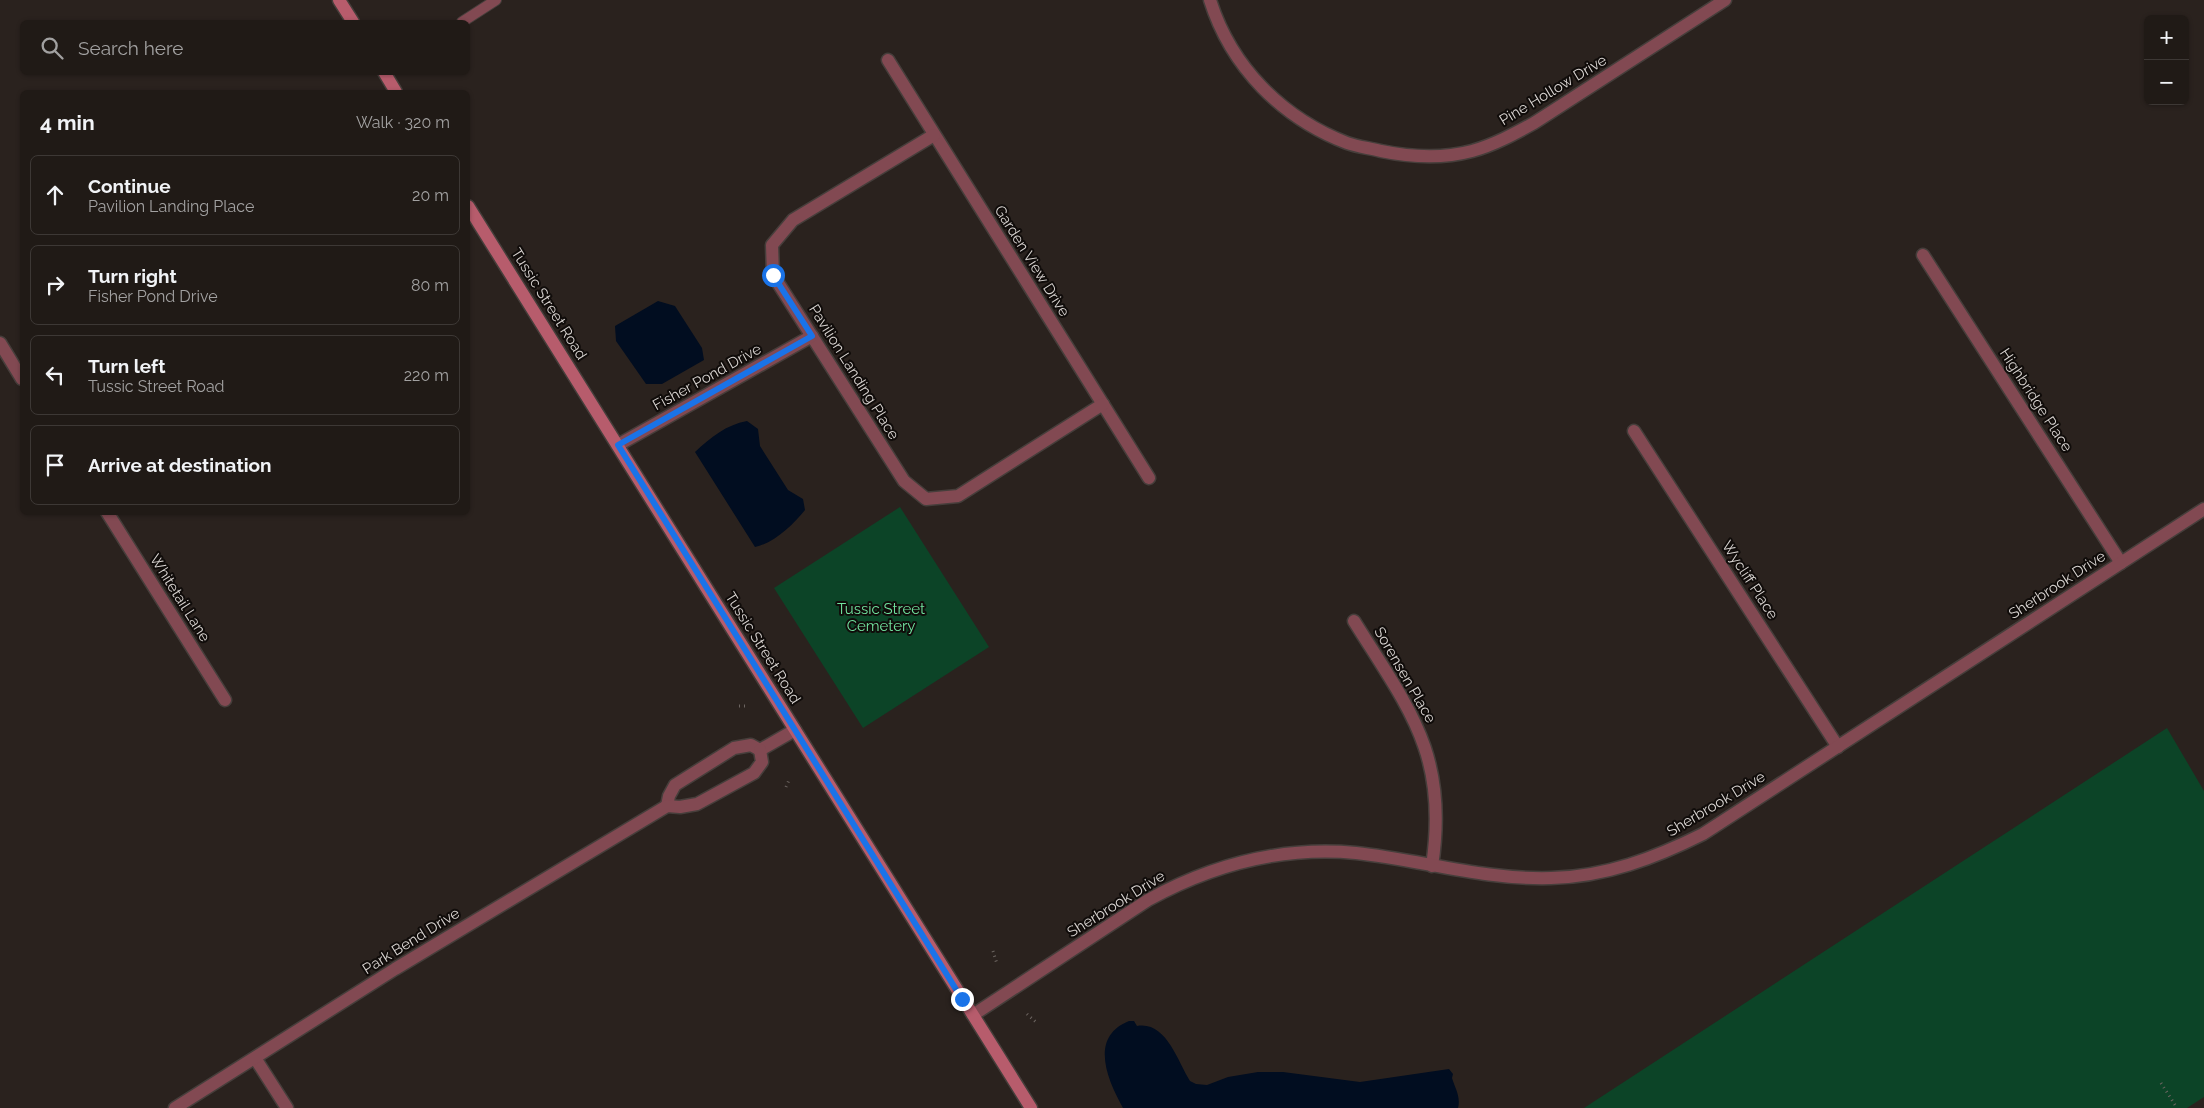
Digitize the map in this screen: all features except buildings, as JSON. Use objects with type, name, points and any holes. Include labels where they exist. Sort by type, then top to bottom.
[{"type":"main road","points":[[339,0],[352,20]]},
{"type":"main road","points":[[388,75],[395,90]]},
{"type":"main road","name":"Tussic Street Road","points":[[470,209],[1031,1108]]},
{"type":"street","name":"Pine Hollow Drive","points":[[1210,0],[1216,19],[1230,46],[1247,72],[1271,97],[1296,117],[1349,144],[1413,156],[1445,156],[1472,151],[1502,140],[1534,123],[1725,0]]},
{"type":"street","name":"Garden View Drive","points":[[888,60],[1149,478]]},
{"type":"street","name":"Pavilion Landing Place","points":[[934,135],[793,220],[772,245],[773,275],[904,481],[926,500],[958,496],[1103,404]]},
{"type":"street","name":"Highbridge Place","points":[[1923,255],[2121,562]]},
{"type":"street","name":"Fisher Pond Drive","points":[[618,445],[812,336]]},
{"type":"street","points":[[0,343],[20,376]]},
{"type":"street","name":"Wycliff Place","points":[[1634,431],[1838,747]]},
{"type":"street","name":"Sherbrook Drive","points":[[973,1015],[1148,900],[1206,872],[1246,860],[1280,854],[1356,853],[1519,878],[1554,878],[1600,872],[1634,864],[1667,852],[1703,834],[2204,509]]},
{"type":"street","name":"Whitetail Lane","points":[[109,515],[225,700]]},
{"type":"street","name":"Sorensen Place","points":[[1354,621],[1410,709],[1423,739],[1432,770],[1437,802],[1437,834],[1432,866]]},
{"type":"street","points":[[667,806],[668,796],[675,786],[734,748],[751,745],[760,750],[795,730]]},
{"type":"street","name":"Park Bend Drive","points":[[175,1108],[394,969],[667,806],[680,807],[697,804],[754,773],[762,762],[760,750]]},
{"type":"street","points":[[256,1058],[287,1108]]},
{"type":"lane","points":[[465,20],[496,0]]},
{"type":"path","points":[[739,706],[745,706]]},
{"type":"path","points":[[786,787],[789,780]]},
{"type":"path","points":[[993,951],[997,964]]},
{"type":"path","points":[[1027,1014],[1038,1024]]},
{"type":"path","points":[[2161,1083],[2177,1108]]},
{"type":"green space","name":"Tussic Street Cemetery","points":[[900,507],[989,647],[863,728],[774,588]]},
{"type":"green space","points":[[2167,728],[2204,791],[2204,1097],[2187,1108],[1584,1108]]},
{"type":"water","points":[[658,301],[675,306],[702,348],[704,360],[662,384],[646,384],[616,341],[615,326]]},
{"type":"water","points":[[747,421],[758,429],[760,446],[788,490],[803,499],[805,510],[783,533],[769,542],[755,547],[695,452],[719,432],[732,425]]},
{"type":"water","points":[[1129,1021],[1134,1021],[1137,1026],[1147,1026],[1163,1036],[1170,1044],[1190,1081],[1196,1084],[1207,1085],[1228,1077],[1258,1072],[1283,1072],[1360,1082],[1449,1069],[1453,1074],[1452,1078],[1458,1096],[1458,1108],[1123,1108],[1107,1072],[1105,1048],[1109,1037],[1117,1028]]},
{"type":"route","points":[[773,275],[812,336],[618,445],[962,999]]}]
